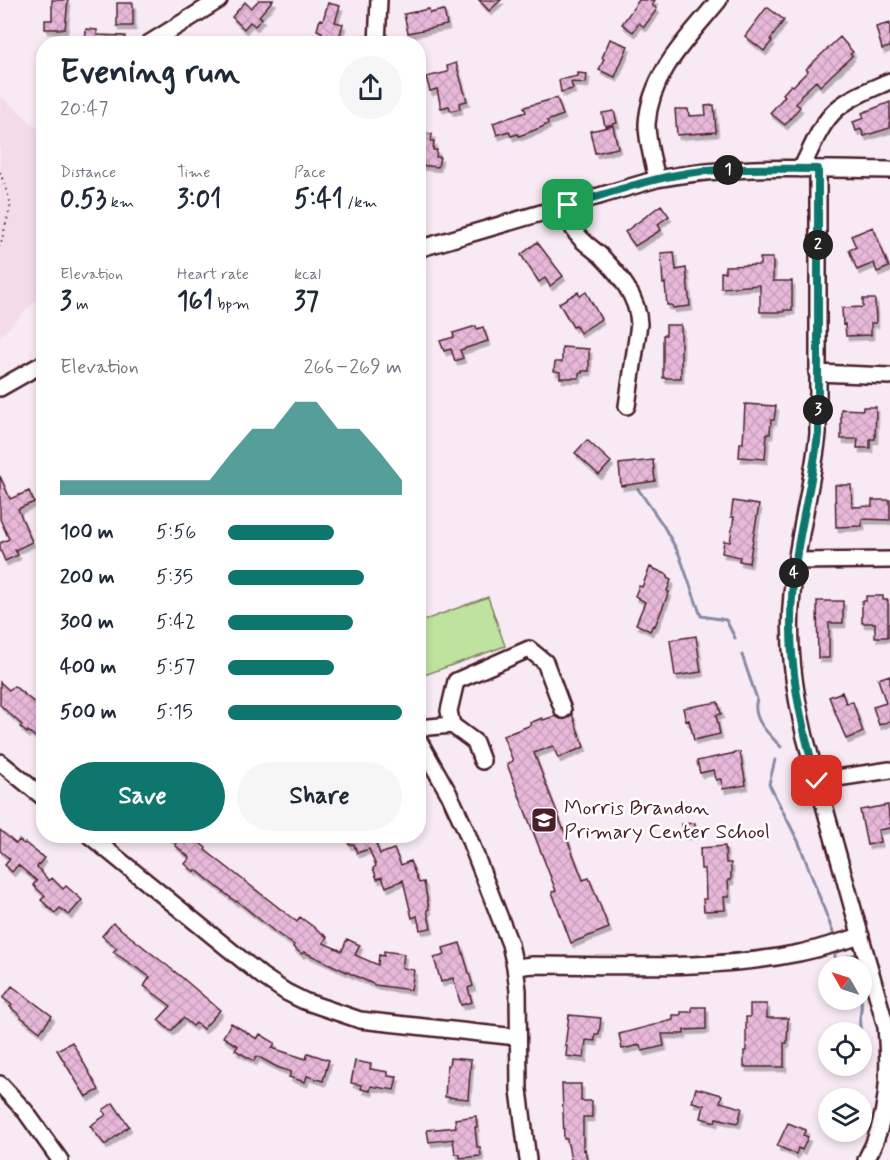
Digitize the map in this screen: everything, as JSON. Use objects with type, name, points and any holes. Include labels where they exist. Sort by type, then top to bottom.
[{"type":"street","points":[[161,36],[219,0]]},
{"type":"street","points":[[377,36],[378,0]]},
{"type":"street","points":[[657,179],[647,125],[650,101],[658,79],[670,60],[719,0]]},
{"type":"street","points":[[801,169],[826,121],[836,110],[853,98],[890,81]]},
{"type":"street","points":[[818,169],[818,434],[814,473],[796,561],[790,630],[796,699],[886,1027],[890,1051],[887,1102],[880,1130],[866,1160]]},
{"type":"street","points":[[426,247],[657,179],[717,170],[890,170]]},
{"type":"street","points":[[568,205],[573,228],[579,237],[615,271],[636,301],[639,324],[627,406]]},
{"type":"street","points":[[0,388],[36,368]]},
{"type":"street","points":[[817,373],[890,376]]},
{"type":"street","points":[[796,561],[890,560]]},
{"type":"street","points":[[482,761],[475,742],[452,725],[449,711],[456,681],[529,649],[545,662],[563,710]]},
{"type":"street","points":[[426,727],[452,725]]},
{"type":"street","points":[[426,753],[449,794],[513,933],[518,990],[519,1090],[528,1160]]},
{"type":"street","points":[[0,762],[36,791]]},
{"type":"street","points":[[817,781],[890,770]]},
{"type":"street","points":[[99,843],[262,976],[285,992],[304,1001],[360,1020],[517,1037]]},
{"type":"street","points":[[515,967],[729,962],[798,953],[861,936]]},
{"type":"street","points":[[0,1084],[26,1112],[60,1160]]},
{"type":"path","points":[[0,172],[11,204],[0,247]]},
{"type":"shaded area","points":[[0,95],[36,127],[36,300],[0,337]]},
{"type":"green space","points":[[488,597],[505,646],[426,674],[426,619]]},
{"type":"building","points":[[52,0],[68,0],[65,29],[45,29],[45,20],[52,20]]},
{"type":"building","points":[[259,0],[273,0],[259,16],[262,18],[255,26],[250,22],[244,29],[232,17],[245,2],[251,8]]},
{"type":"building","points":[[479,0],[501,0],[489,11]]},
{"type":"building","points":[[639,0],[655,0],[652,5],[657,9],[644,27],[639,23],[633,32],[622,24]]},
{"type":"building","points":[[117,3],[133,3],[133,26],[117,26]]},
{"type":"building","points":[[328,3],[340,6],[335,22],[343,24],[340,36],[321,36],[322,32],[317,30],[320,19],[323,20]]},
{"type":"building","points":[[767,7],[784,20],[764,51],[745,36]]},
{"type":"building","points":[[429,9],[430,13],[444,10],[447,25],[408,33],[404,14]]},
{"type":"building","points":[[890,23],[890,47],[882,49],[876,27]]},
{"type":"building","points":[[86,29],[97,30],[97,35],[125,36],[86,36]]},
{"type":"building","points":[[840,37],[853,52],[850,54],[852,56],[820,86],[816,81],[802,94],[796,104],[800,107],[785,125],[770,113],[785,96],[783,94],[791,85],[793,86],[808,71],[806,69]]},
{"type":"building","points":[[610,39],[628,46],[615,77],[599,70]]},
{"type":"building","points":[[456,63],[467,101],[459,103],[460,109],[451,111],[449,106],[441,108],[437,89],[430,91],[426,77],[448,72],[447,66]]},
{"type":"building","points":[[578,73],[587,74],[586,83],[571,82],[573,89],[561,92],[559,80],[578,76]]},
{"type":"building","points":[[557,98],[563,115],[547,121],[548,124],[540,128],[519,136],[518,134],[511,136],[509,131],[497,135],[493,123],[526,112],[524,107]]},
{"type":"building","points":[[890,102],[890,128],[864,136],[861,129],[856,131],[853,122],[864,118],[862,113]]},
{"type":"building","points":[[714,105],[716,132],[677,135],[675,109],[688,109],[689,116],[706,115],[705,106]]},
{"type":"building","points":[[614,111],[617,123],[605,126],[602,113]]},
{"type":"building","points":[[613,126],[618,148],[595,153],[590,131]]},
{"type":"building","points":[[426,133],[432,134],[433,150],[437,150],[436,157],[440,157],[438,167],[426,166]]},
{"type":"building","points":[[661,205],[669,216],[658,224],[661,230],[635,246],[625,232]]},
{"type":"building","points":[[873,227],[889,267],[877,272],[874,263],[857,270],[849,250],[856,247],[851,236]]},
{"type":"building","points":[[537,242],[563,276],[550,286],[545,278],[539,282],[521,255]]},
{"type":"building","points":[[674,252],[676,270],[686,268],[690,306],[673,308],[672,305],[667,305],[661,253]]},
{"type":"building","points":[[760,258],[773,258],[773,281],[792,281],[792,310],[760,312],[760,285],[721,288],[721,272],[725,272],[725,266],[760,265]]},
{"type":"building","points":[[578,292],[580,296],[586,292],[601,319],[580,333],[576,326],[573,327],[559,303]]},
{"type":"building","points":[[863,299],[875,299],[876,323],[871,323],[871,335],[846,336],[842,308],[863,307]]},
{"type":"building","points":[[666,325],[681,325],[681,378],[663,378],[663,335],[666,335]]},
{"type":"building","points":[[476,326],[477,329],[483,327],[488,341],[460,350],[463,358],[455,361],[451,349],[444,351],[440,341],[454,337],[453,333]]},
{"type":"building","points":[[562,347],[589,349],[589,371],[579,373],[579,378],[560,378],[560,372],[554,371],[555,362],[562,362]]},
{"type":"building","points":[[745,404],[776,406],[774,420],[771,420],[770,434],[767,434],[765,459],[739,457],[740,443],[743,443]]},
{"type":"building","points":[[863,407],[876,407],[875,439],[870,439],[870,448],[857,448],[858,439],[841,439],[841,409],[863,410]]},
{"type":"building","points":[[587,440],[611,462],[599,475],[575,453]]},
{"type":"building","points":[[653,460],[655,481],[621,486],[619,464]]},
{"type":"building","points":[[0,476],[10,499],[29,491],[34,502],[18,509],[32,542],[15,550],[18,555],[5,561],[0,543],[9,539],[0,519]]},
{"type":"building","points":[[835,485],[851,485],[852,507],[872,506],[872,500],[890,500],[890,520],[862,519],[862,526],[836,527]]},
{"type":"building","points":[[733,501],[759,505],[749,563],[739,561],[740,557],[722,553],[724,541],[730,542],[734,517],[731,517]]},
{"type":"building","points":[[650,567],[668,575],[667,578],[671,580],[667,591],[669,592],[655,626],[653,625],[650,631],[636,624],[645,602],[635,596],[639,586],[642,587]]},
{"type":"building","points":[[866,596],[883,596],[883,600],[888,600],[888,637],[875,637],[875,623],[862,623],[862,601],[866,601]]},
{"type":"building","points":[[817,601],[843,601],[843,623],[829,623],[829,658],[818,658]]},
{"type":"building","points":[[696,636],[701,672],[675,676],[670,640]]},
{"type":"building","points":[[890,675],[890,721],[879,725],[873,707],[886,703],[878,679]]},
{"type":"building","points":[[0,682],[9,690],[14,686],[36,704],[36,738],[20,727],[22,725],[0,705]]},
{"type":"building","points":[[842,692],[846,703],[853,702],[863,732],[846,739],[829,697]]},
{"type":"building","points":[[718,702],[721,714],[716,715],[720,734],[694,740],[683,708]]},
{"type":"building","name":"Morris Brandon Primary Center School","points":[[572,714],[584,747],[558,758],[553,746],[534,753],[583,880],[589,878],[609,928],[571,943],[552,892],[556,891],[507,764],[513,761],[503,736],[542,718],[543,720],[555,716],[566,719]]},
{"type":"building","points":[[740,752],[746,785],[723,789],[721,779],[716,780],[714,770],[700,773],[697,761]]},
{"type":"building","points":[[888,805],[890,828],[878,830],[880,842],[867,845],[860,810]]},
{"type":"building","points":[[695,823],[696,834],[683,835],[682,824]]},
{"type":"building","points":[[0,830],[16,844],[19,840],[25,843],[44,858],[37,867],[49,881],[52,878],[63,889],[66,886],[82,900],[69,915],[60,908],[55,913],[41,900],[45,896],[33,885],[37,881],[18,865],[12,872],[5,865],[10,859],[0,851]]},
{"type":"building","points":[[176,843],[200,843],[206,848],[205,850],[297,922],[300,917],[327,937],[323,943],[342,951],[347,939],[360,945],[355,955],[378,965],[379,955],[384,956],[384,951],[404,954],[402,968],[414,970],[411,990],[375,985],[304,952],[302,954],[293,947],[294,945],[237,901],[185,864],[190,858],[175,845]]},
{"type":"building","points":[[348,843],[376,843],[380,854],[394,849],[401,865],[410,861],[419,883],[424,882],[431,928],[420,930],[417,916],[412,918],[403,880],[386,887],[382,877],[377,879],[373,868],[376,866],[369,849],[357,853],[354,844],[349,845]]},
{"type":"building","points":[[725,846],[726,863],[731,863],[731,880],[728,880],[729,897],[724,897],[725,910],[704,911],[705,869],[701,869],[700,848]]},
{"type":"building","points":[[113,923],[220,1010],[203,1029],[196,1023],[193,1026],[183,1018],[171,1031],[158,1020],[171,1006],[144,986],[150,977],[113,952],[117,948],[102,936]]},
{"type":"building","points":[[460,943],[473,986],[468,988],[472,1002],[461,1005],[453,978],[441,982],[434,958],[445,955],[443,948]]},
{"type":"building","points":[[12,986],[52,1016],[40,1032],[10,1007],[12,1005],[3,998]]},
{"type":"building","points":[[750,1004],[767,1004],[767,1018],[788,1018],[787,1043],[784,1043],[784,1067],[744,1067],[746,1017],[750,1017]]},
{"type":"building","points":[[692,1007],[706,1007],[706,1029],[684,1030],[684,1034],[662,1034],[664,1046],[642,1051],[640,1045],[622,1049],[619,1034],[673,1020],[673,1015],[692,1012]]},
{"type":"building","points":[[569,1015],[601,1018],[599,1034],[595,1034],[595,1041],[586,1040],[584,1058],[566,1056]]},
{"type":"building","points":[[231,1023],[257,1039],[260,1034],[275,1043],[272,1048],[306,1059],[308,1053],[329,1060],[323,1081],[307,1076],[305,1082],[289,1077],[291,1072],[257,1056],[254,1061],[235,1050],[238,1046],[223,1037]]},
{"type":"building","points":[[72,1042],[99,1090],[86,1097],[57,1050]]},
{"type":"building","points":[[450,1058],[471,1060],[468,1099],[445,1097],[447,1065],[449,1065]]},
{"type":"building","points":[[355,1061],[371,1064],[370,1069],[388,1072],[388,1076],[397,1077],[394,1090],[371,1086],[370,1091],[361,1089],[362,1085],[351,1083]]},
{"type":"building","points":[[562,1084],[581,1084],[581,1101],[592,1101],[592,1117],[583,1117],[583,1150],[585,1149],[587,1160],[571,1160],[567,1139],[564,1139]]},
{"type":"building","points":[[696,1088],[722,1095],[720,1102],[742,1108],[738,1123],[716,1118],[715,1122],[701,1118],[704,1105],[692,1102]]},
{"type":"building","points":[[113,1103],[129,1126],[105,1145],[90,1126],[106,1115],[103,1110]]},
{"type":"building","points":[[476,1116],[477,1147],[480,1147],[481,1156],[460,1158],[460,1154],[455,1154],[453,1139],[429,1142],[427,1130],[456,1127],[455,1119]]},
{"type":"building","points":[[788,1123],[806,1130],[803,1135],[808,1137],[802,1150],[798,1148],[796,1154],[777,1146]]},
{"type":"waterway","points":[[638,489],[663,525],[679,554],[701,616],[726,620],[735,638]]},
{"type":"waterway","points":[[742,655],[757,699],[756,713],[766,731],[781,747]]},
{"type":"waterway","points":[[775,760],[769,784],[799,843],[834,935]]},
{"type":"waterway","points":[[849,956],[856,954],[857,956]]},
{"type":"waterway","points":[[860,1022],[861,1010]]},
{"type":"place","name":"Morris Brandon Primary Center School","points":[[544,820]]},
{"type":"route","points":[[568,205],[657,179],[688,173],[717,170],[818,169],[818,434],[814,473],[796,561],[790,630],[796,699],[817,781]]}]
